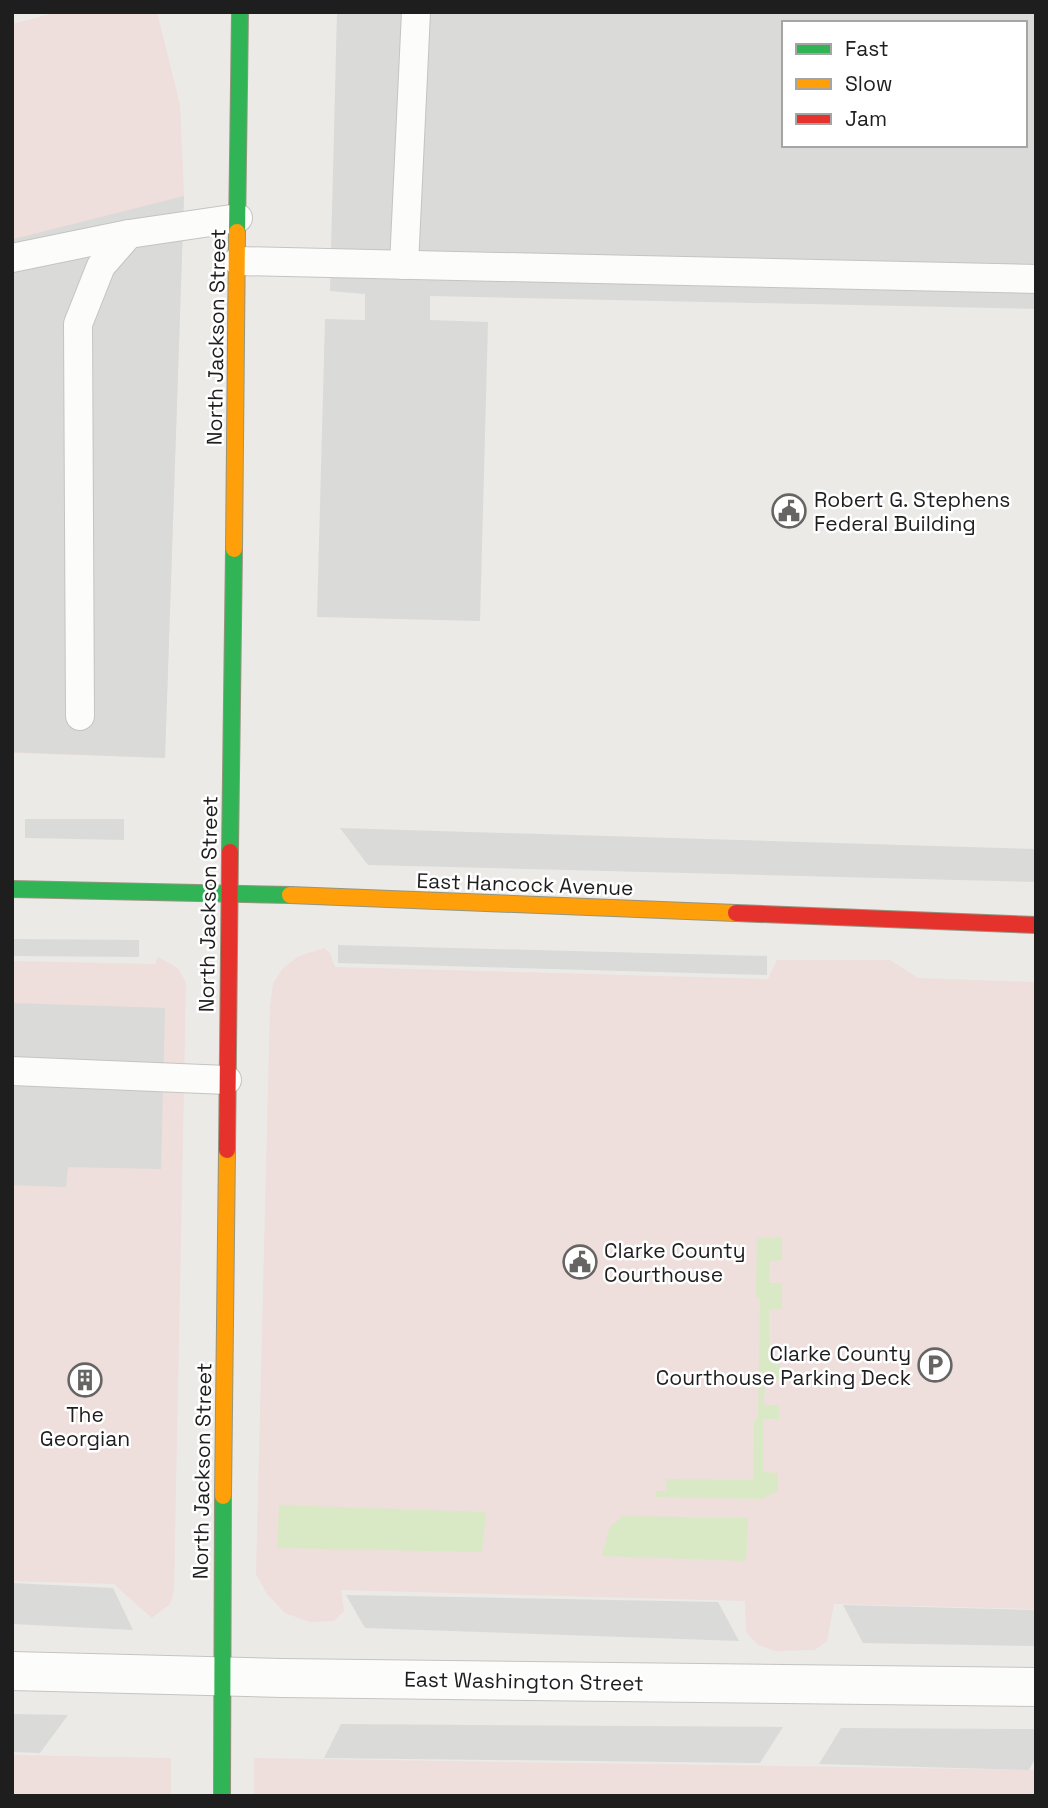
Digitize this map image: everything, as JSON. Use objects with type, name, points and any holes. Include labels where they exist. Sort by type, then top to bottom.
[{"type":"street","name":"North Jackson Street","points":[[222,1796],[227,1080],[240,12]]},
{"type":"street","name":"East Hancock Avenue","points":[[12,889],[229,893],[1036,925]]},
{"type":"street","name":"East Washington Street","points":[[12,1671],[1036,1687]]},
{"type":"lane","points":[[404,265],[416,12]]},
{"type":"lane","points":[[12,258],[129,234],[238,218]]},
{"type":"lane","points":[[80,716],[78,324],[101,266],[129,234]]},
{"type":"lane","points":[[238,261],[1036,279]]},
{"type":"lane","points":[[12,1071],[227,1080]]},
{"type":"shaded area","points":[[58,12],[157,12],[180,105],[184,196],[165,758],[12,753],[12,24]]},
{"type":"shaded area","points":[[337,12],[1036,12],[1036,309],[430,296],[430,320],[488,322],[480,621],[317,617],[325,319],[365,320],[365,294],[330,291]]},
{"type":"shaded area","points":[[184,196],[165,758],[12,752],[14,239]]},
{"type":"shaded area","points":[[25,819],[124,819],[124,840],[25,838]]},
{"type":"shaded area","points":[[340,828],[1036,849],[1036,882],[368,865]]},
{"type":"shaded area","points":[[12,939],[139,940],[139,957],[12,956]]},
{"type":"shaded area","points":[[338,945],[767,956],[767,975],[338,963]]},
{"type":"shaded area","points":[[324,948],[330,953],[335,967],[768,979],[777,960],[890,960],[918,978],[1036,982],[1036,1609],[834,1604],[827,1641],[815,1650],[776,1651],[758,1645],[746,1632],[745,1601],[341,1590],[344,1611],[334,1621],[310,1622],[285,1613],[267,1594],[256,1574],[270,1007],[273,983],[283,968],[299,956]]},
{"type":"shaded area","points":[[158,957],[178,968],[186,983],[174,1591],[170,1604],[152,1618],[114,1584],[12,1581],[12,961],[155,964]]},
{"type":"shaded area","points":[[12,1003],[165,1008],[161,1169],[68,1167],[66,1187],[12,1185]]},
{"type":"shaded area","points":[[12,1583],[113,1588],[133,1630],[12,1624]]},
{"type":"shaded area","points":[[346,1595],[718,1602],[739,1641],[365,1628]]},
{"type":"shaded area","points":[[843,1605],[1036,1610],[1036,1646],[863,1643]]},
{"type":"shaded area","points":[[12,1714],[68,1715],[40,1753],[12,1752]]},
{"type":"shaded area","points":[[341,1724],[783,1727],[760,1763],[324,1758]]},
{"type":"shaded area","points":[[841,1728],[1036,1729],[1036,1757],[1029,1770],[819,1764]]},
{"type":"shaded area","points":[[12,1755],[171,1758],[171,1796],[12,1796]]},
{"type":"shaded area","points":[[254,1758],[1036,1770],[1036,1796],[254,1796]]},
{"type":"green space","points":[[757,1237],[782,1238],[782,1260],[770,1261],[769,1283],[782,1283],[782,1309],[769,1310],[769,1361],[780,1362],[780,1379],[765,1380],[764,1405],[779,1405],[779,1419],[763,1419],[763,1472],[778,1473],[778,1491],[761,1499],[656,1497],[656,1491],[667,1491],[666,1479],[753,1480],[754,1420],[758,1419],[760,1299],[756,1298]]},
{"type":"green space","points":[[279,1505],[486,1512],[482,1552],[277,1548]]},
{"type":"green space","points":[[623,1516],[748,1518],[746,1561],[602,1556],[610,1527]]},
{"type":"traffic: fast","points":[[237,232],[240,12]]},
{"type":"traffic: fast","points":[[230,852],[234,549]]},
{"type":"traffic: fast","points":[[12,889],[290,895]]},
{"type":"traffic: fast","points":[[222,1796],[223,1496]]},
{"type":"traffic: slow","points":[[234,549],[237,232]]},
{"type":"traffic: slow","points":[[290,895],[736,913]]},
{"type":"traffic: slow","points":[[223,1496],[227,1150]]},
{"type":"traffic: jam","points":[[227,1150],[230,852]]},
{"type":"traffic: jam","points":[[736,913],[1036,925]]},
{"type":"place","name":"Robert G. Stephens Federal Building","points":[[789,511]]},
{"type":"place","name":"Clarke County Courthouse","points":[[580,1262]]},
{"type":"place","name":"Clarke County Courthouse Parking Deck","points":[[935,1365]]},
{"type":"place","name":"The Georgian","points":[[85,1380]]}]
